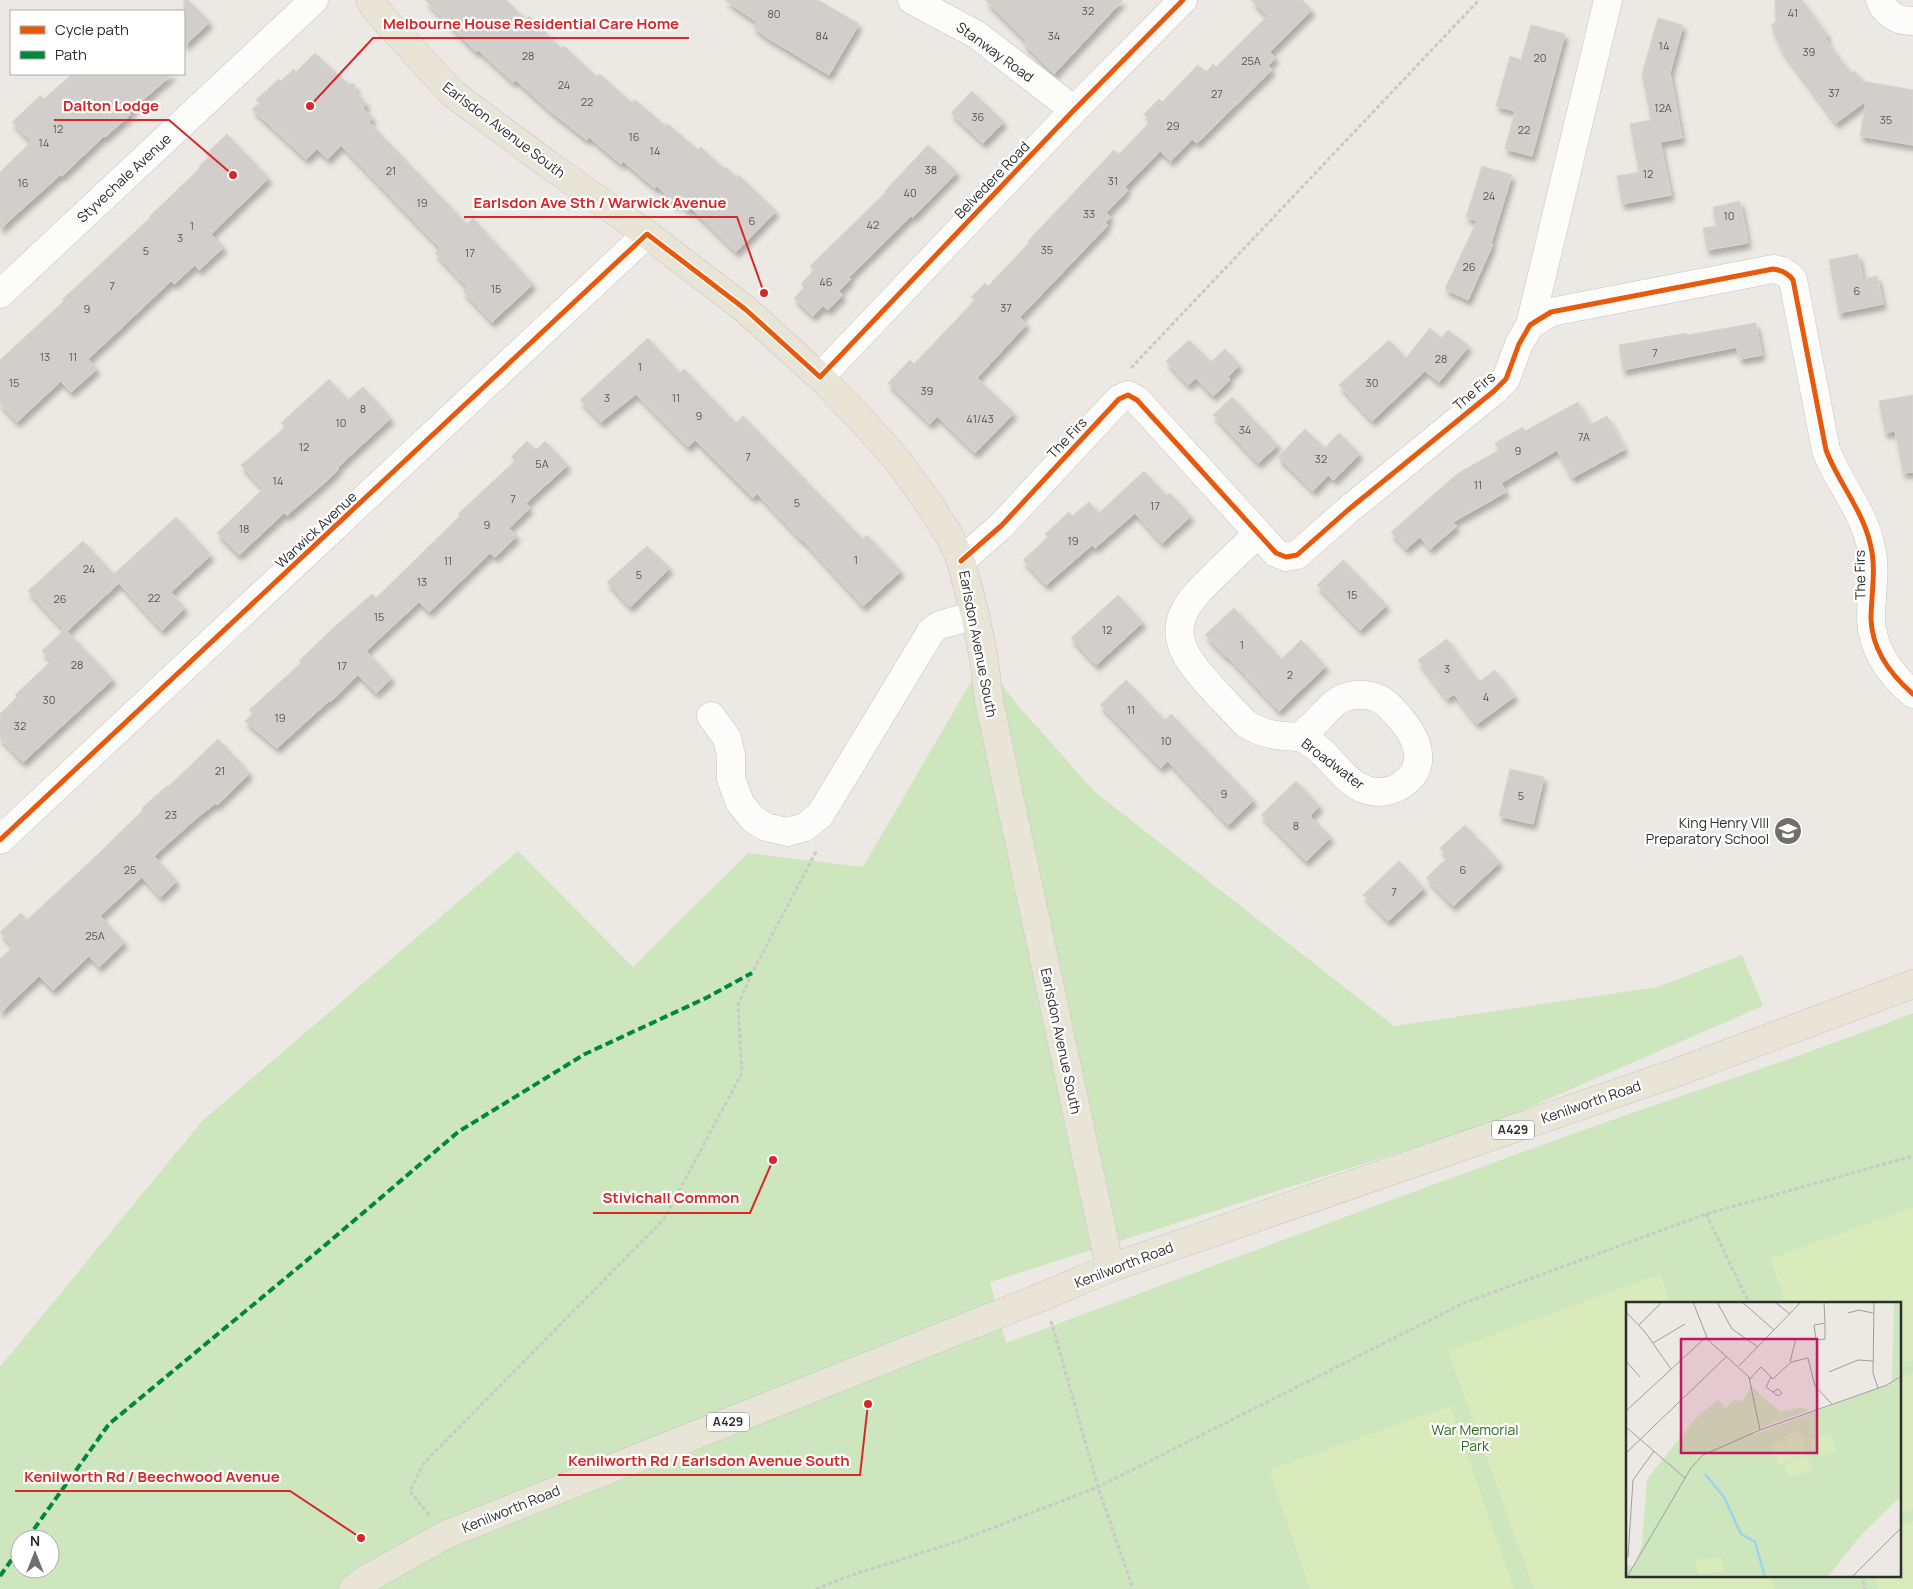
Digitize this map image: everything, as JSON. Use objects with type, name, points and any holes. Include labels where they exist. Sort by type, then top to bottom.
[{"type":"main road","name":"Earlsdon Avenue South","points":[[370,0],[377,11],[452,93],[549,165],[647,234],[745,309],[820,377],[898,461],[937,515],[950,537],[961,562],[975,616],[984,659],[989,701],[1110,1268]]},
{"type":"main road","name":"Kenilworth Road","points":[[353,1589],[365,1580],[445,1535],[1110,1268],[1678,1072],[1913,984]]},
{"type":"street","name":"Styvechale Avenue","points":[[0,294],[314,0]]},
{"type":"street","name":"Stanway Road","points":[[912,0],[977,35],[1074,110]]},
{"type":"street","name":"Belvedere Road","points":[[820,377],[1074,110],[1183,0]]},
{"type":"street","name":"The Firs","points":[[961,562],[1002,525],[1118,399],[1128,395],[1137,400],[1258,534],[1280,556],[1286,557],[1297,555],[1348,510],[1500,385],[1510,370],[1519,344],[1530,324],[1608,0]]},
{"type":"street","points":[[1880,0],[1888,13],[1898,19],[1913,21]]},
{"type":"street","name":"Warwick Avenue","points":[[0,840],[647,234]]},
{"type":"street","name":"The Firs","points":[[1530,324],[1551,312],[1773,269],[1786,272],[1793,280],[1826,450],[1830,461],[1860,512],[1871,544],[1873,559],[1871,621],[1874,637],[1884,662],[1913,694]]},
{"type":"street","name":"Broadwater","points":[[1258,534],[1188,603],[1180,625],[1181,637],[1183,647],[1193,665],[1245,723],[1272,735],[1297,737]]},
{"type":"street","points":[[711,716],[728,738],[731,755],[731,779],[740,803],[753,819],[766,827],[787,832],[804,827],[820,815],[932,630],[940,625],[975,616]]},
{"type":"path","points":[[1128,395],[1126,373],[1479,0]]},
{"type":"path","points":[[445,1535],[410,1491],[424,1463],[664,1219],[742,1074],[738,1005],[752,973],[821,844]]},
{"type":"path","points":[[816,1589],[849,1576],[956,1542],[1098,1487],[1464,1303],[1706,1214],[1913,1156]]},
{"type":"path","points":[[1706,1214],[1749,1302]]},
{"type":"path","points":[[1044,1296],[1098,1487],[1134,1589]]},
{"type":"path","points":[[1861,1576],[1865,1589]]},
{"type":"green space","name":"War Memorial Park","points":[[984,659],[1015,702],[1095,792],[1394,1026],[1657,987],[1742,955],[1763,1006],[1495,1122],[990,1282],[1006,1343],[1516,1154],[1792,1058],[1913,1013],[1913,1589],[0,1589],[0,1367],[203,1120],[518,851],[633,967],[748,853],[863,867]]},
{"type":"green space","points":[[1913,1207],[1913,1360],[1900,1365],[1900,1302],[1786,1302],[1770,1259]]},
{"type":"green space","points":[[1660,1274],[1671,1302],[1626,1302],[1626,1576],[1770,1576],[1775,1589],[1534,1589],[1448,1351]]},
{"type":"green space","points":[[1913,1373],[1913,1509],[1900,1514],[1900,1378]]},
{"type":"green space","points":[[1450,1406],[1514,1589],[1310,1589],[1269,1470]]},
{"type":"green space","points":[[1913,1521],[1913,1589],[1879,1589],[1874,1576],[1900,1576],[1900,1526]]},
{"type":"building","points":[[184,0],[188,0],[210,22],[185,45],[185,10]]},
{"type":"building","points":[[425,0],[506,0],[526,20],[529,16],[562,49],[564,46],[597,77],[600,74],[632,103],[634,99],[666,126],[668,124],[698,150],[701,147],[724,169],[726,167],[737,178],[739,175],[776,211],[736,252],[691,208],[688,211],[679,202],[676,205],[657,186],[655,188],[623,161],[621,164],[589,137],[587,140],[550,111],[516,80],[513,82],[478,50],[476,52]]},
{"type":"building","points":[[725,0],[818,0],[859,24],[829,75],[768,38],[753,27],[757,22]]},
{"type":"building","points":[[985,0],[1123,0],[1054,74],[1023,43],[1026,41]]},
{"type":"building","points":[[1251,0],[1302,0],[1312,10],[1270,52],[1276,58],[1268,65],[1272,70],[1197,143],[1192,139],[1171,161],[1160,151],[1125,187],[1128,190],[1106,213],[1111,217],[1105,223],[1108,225],[1020,317],[1027,324],[977,378],[1014,413],[975,453],[937,416],[930,424],[888,383],[910,360],[914,364],[975,300],[971,297],[985,283],[988,286],[1114,150],[1119,154],[1151,121],[1144,114],[1159,99],[1162,102],[1198,65],[1206,72],[1213,64],[1216,67],[1267,16]]},
{"type":"building","points":[[1775,0],[1802,0],[1828,36],[1825,38],[1837,55],[1851,73],[1855,71],[1862,81],[1913,90],[1913,145],[1860,136],[1866,101],[1836,123],[1781,48],[1771,25],[1776,22]]},
{"type":"building","points":[[1658,18],[1683,25],[1670,73],[1682,138],[1660,142],[1671,195],[1622,204],[1617,176],[1639,172],[1630,124],[1651,120],[1642,74]]},
{"type":"building","points":[[1531,25],[1565,34],[1532,156],[1505,149],[1515,111],[1496,106],[1510,56],[1521,60]]},
{"type":"building","points":[[315,53],[348,84],[355,84],[355,91],[367,104],[363,108],[373,118],[369,122],[467,224],[473,218],[533,284],[492,322],[463,291],[467,287],[435,253],[440,248],[341,145],[328,159],[317,149],[306,159],[252,109],[260,103],[256,100],[279,79],[281,81],[294,69],[296,72]]},
{"type":"building","points":[[71,75],[172,75],[129,112],[131,114],[104,136],[62,176],[60,175],[0,229],[0,172],[31,142],[12,122],[40,96],[44,99]]},
{"type":"building","points":[[972,91],[1004,122],[983,143],[951,113]]},
{"type":"building","points":[[227,134],[269,178],[211,234],[224,247],[199,270],[195,265],[174,284],[171,281],[88,359],[97,369],[71,392],[61,381],[17,422],[0,404],[0,360],[150,218],[200,168],[199,166],[209,157],[206,154]]},
{"type":"building","points":[[928,145],[957,172],[913,217],[911,216],[849,277],[851,279],[839,291],[843,295],[828,310],[823,306],[813,316],[794,298],[804,288],[801,284],[814,270],[810,266],[886,192]]},
{"type":"building","points":[[1482,166],[1512,175],[1491,243],[1493,244],[1468,300],[1445,289],[1477,221],[1466,217]]},
{"type":"building","points":[[1740,201],[1748,243],[1707,250],[1703,228],[1716,226],[1713,207]]},
{"type":"building","points":[[1858,254],[1863,279],[1877,276],[1883,304],[1839,313],[1829,260]]},
{"type":"building","points":[[1756,323],[1762,355],[1740,359],[1736,347],[1623,370],[1619,345]]},
{"type":"building","points":[[1430,328],[1441,338],[1448,330],[1469,346],[1439,382],[1425,371],[1372,421],[1339,385],[1389,340],[1406,358]]},
{"type":"building","points":[[648,338],[680,373],[684,369],[736,423],[743,416],[863,539],[867,535],[901,571],[863,606],[757,493],[753,498],[695,440],[688,447],[636,394],[601,422],[580,400]]},
{"type":"building","points":[[1189,340],[1211,362],[1225,349],[1240,365],[1228,377],[1230,380],[1213,396],[1196,378],[1188,385],[1166,361]]},
{"type":"building","points":[[329,379],[348,400],[363,387],[391,418],[337,468],[339,469],[321,486],[287,515],[284,513],[239,555],[217,533],[263,489],[241,465],[282,430],[285,427],[281,423]]},
{"type":"building","points":[[1913,395],[1913,472],[1903,473],[1895,431],[1885,433],[1879,401]]},
{"type":"building","points":[[1232,397],[1278,445],[1258,463],[1213,415]]},
{"type":"building","points":[[1578,402],[1590,425],[1607,416],[1625,449],[1572,478],[1557,450],[1501,483],[1506,492],[1453,522],[1457,526],[1430,549],[1420,537],[1406,549],[1391,532],[1457,474],[1499,450],[1495,443],[1523,427],[1525,431]]},
{"type":"building","points":[[1305,429],[1325,448],[1339,433],[1360,454],[1334,480],[1328,475],[1313,491],[1278,457]]},
{"type":"building","points":[[527,441],[536,450],[545,441],[568,465],[526,503],[530,508],[509,528],[517,536],[495,557],[490,553],[429,612],[419,602],[366,651],[392,678],[376,693],[358,675],[277,748],[245,721],[253,714],[249,710],[301,663],[299,661],[331,630],[372,594],[376,598],[460,516],[458,514],[515,461],[511,457]]},
{"type":"building","points":[[1144,471],[1167,496],[1170,493],[1191,516],[1162,543],[1135,513],[1095,548],[1092,545],[1046,585],[1023,560],[1048,537],[1045,534],[1069,512],[1072,516],[1089,502],[1099,513]]},
{"type":"building","points":[[176,517],[211,555],[171,592],[185,608],[162,630],[119,583],[67,631],[113,679],[23,762],[0,738],[0,714],[17,697],[15,695],[51,661],[42,651],[64,630],[28,591],[83,541],[114,574]]},
{"type":"building","points":[[647,546],[670,568],[630,607],[607,582]]},
{"type":"building","points":[[1343,560],[1387,605],[1360,630],[1317,585]]},
{"type":"building","points":[[1118,595],[1143,622],[1096,665],[1071,638]]},
{"type":"building","points":[[1234,608],[1282,659],[1301,640],[1326,666],[1279,711],[1205,635]]},
{"type":"building","points":[[1447,639],[1479,682],[1495,670],[1515,696],[1477,724],[1454,694],[1447,699],[1418,660]]},
{"type":"building","points":[[1126,680],[1165,720],[1171,714],[1254,800],[1228,825],[1168,761],[1161,768],[1100,705]]},
{"type":"building","points":[[218,739],[250,773],[217,805],[216,803],[199,816],[154,856],[177,881],[160,897],[142,877],[100,916],[125,942],[99,967],[89,956],[53,990],[39,976],[0,1013],[0,959],[13,947],[0,932],[21,913],[27,920],[95,857],[143,810],[142,808],[169,786]]},
{"type":"building","points":[[1510,769],[1544,777],[1533,824],[1499,816]]},
{"type":"building","points":[[1296,781],[1320,806],[1310,816],[1331,837],[1306,861],[1261,815]]},
{"type":"building","points":[[1465,825],[1500,862],[1453,906],[1426,878],[1448,857],[1440,848]]},
{"type":"building","points":[[1399,861],[1424,888],[1388,921],[1363,895]]},
{"type":"marked path","points":[[34,1529],[109,1424],[323,1247],[458,1132],[585,1054],[706,998],[752,973]]},
{"type":"marked path","points":[[0,1576],[10,1562]]},
{"type":"cycle path","points":[[0,840],[647,234],[745,309],[820,377],[1074,110],[1183,0]]},
{"type":"cycle path","points":[[961,561],[1002,525],[1119,399],[1128,395],[1137,400],[1276,553],[1286,557],[1297,555],[1348,510],[1494,391],[1506,379],[1519,344],[1530,325],[1551,312],[1773,269],[1784,272],[1793,280],[1826,450],[1856,507],[1870,543],[1873,562],[1871,619],[1875,641],[1890,670],[1913,694]]},
{"type":"place","name":"Melbourne House Residential Care Home","points":[[310,106]]},
{"type":"place","name":"Dalton Lodge","points":[[233,175]]},
{"type":"place","name":"Earlsdon Ave Sth / Warwick Avenue","points":[[764,293]]},
{"type":"place","name":"King Henry VIII Preparatory School","points":[[1788,831]]},
{"type":"place","name":"Stivichall Common","points":[[773,1160]]},
{"type":"place","name":"Kenilworth Rd / Earlsdon Avenue South","points":[[868,1404]]},
{"type":"place","name":"Kenilworth Rd / Beechwood Avenue","points":[[361,1538]]}]
